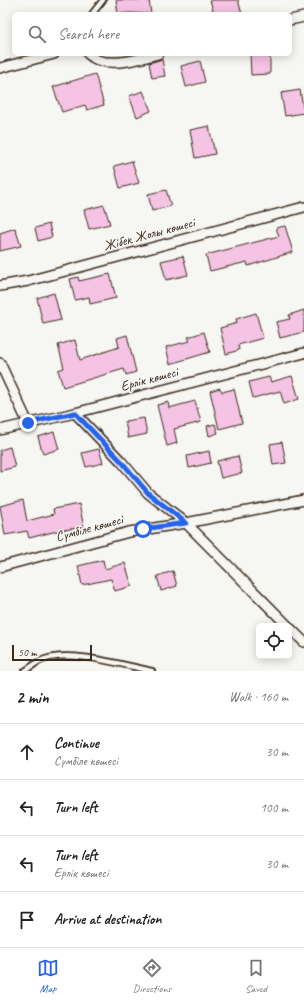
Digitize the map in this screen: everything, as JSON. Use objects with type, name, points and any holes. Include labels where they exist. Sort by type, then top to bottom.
[{"type":"street","points":[[292,20],[304,17]]},
{"type":"street","points":[[0,68],[46,56]]},
{"type":"street","points":[[90,56],[92,58],[109,62],[131,61],[150,56]]},
{"type":"street","name":"Жібек Жолы көшесі","points":[[0,286],[35,279],[304,207]]},
{"type":"street","name":"Ерлік көшесі","points":[[0,430],[75,413],[304,353]]},
{"type":"street","points":[[0,363],[28,423]]},
{"type":"street","points":[[75,413],[121,461],[148,493],[186,523],[284,623]]},
{"type":"street","name":"Сүмбіле көшесі","points":[[0,567],[129,532],[186,523],[304,500]]},
{"type":"street","points":[[292,631],[304,642]]},
{"type":"lane","points":[[94,12],[103,0]]},
{"type":"lane","points":[[25,671],[40,660],[52,657],[72,656],[91,658],[152,671]]},
{"type":"building","points":[[116,0],[149,0],[151,12],[118,12]]},
{"type":"building","points":[[210,0],[238,0],[241,12],[213,12]]},
{"type":"building","points":[[250,56],[270,56],[270,74],[251,75]]},
{"type":"building","points":[[162,59],[165,76],[152,78],[149,63]]},
{"type":"building","points":[[200,61],[205,82],[186,87],[181,66]]},
{"type":"building","points":[[95,74],[104,105],[87,110],[85,105],[62,112],[53,87]]},
{"type":"building","points":[[300,90],[304,113],[285,116],[281,93]]},
{"type":"building","points":[[143,91],[151,111],[137,117],[129,96]]},
{"type":"building","points":[[209,126],[215,154],[195,158],[190,130]]},
{"type":"building","points":[[132,161],[139,183],[120,188],[114,166]]},
{"type":"building","points":[[166,190],[171,206],[152,211],[148,194]]},
{"type":"building","points":[[104,205],[110,224],[89,229],[84,210]]},
{"type":"building","points":[[49,224],[52,237],[38,241],[35,228]]},
{"type":"building","points":[[285,226],[293,252],[248,266],[247,262],[210,271],[206,255],[279,236],[276,228]]},
{"type":"building","points":[[15,228],[21,246],[0,251],[0,233]]},
{"type":"building","points":[[183,256],[188,275],[166,280],[161,261]]},
{"type":"building","points":[[110,274],[116,298],[90,304],[89,297],[75,300],[70,279],[78,277],[79,281]]},
{"type":"building","points":[[54,293],[61,320],[43,324],[37,298]]},
{"type":"building","points":[[304,310],[304,332],[280,338],[276,322],[290,319],[289,315]]},
{"type":"building","points":[[256,313],[263,338],[238,345],[239,350],[226,354],[220,328],[237,323],[236,319]]},
{"type":"building","points":[[204,332],[210,352],[170,364],[166,347],[190,341],[188,337]]},
{"type":"building","points":[[127,335],[136,372],[126,375],[124,369],[63,387],[58,370],[64,368],[58,345],[75,340],[80,360],[119,347],[117,338]]},
{"type":"building","points":[[292,376],[299,399],[284,404],[280,391],[253,398],[249,382],[269,377],[271,382]]},
{"type":"building","points":[[220,388],[222,392],[234,389],[242,423],[219,429],[210,391]]},
{"type":"building","points":[[195,401],[201,422],[174,429],[177,443],[167,446],[157,405],[168,402],[169,408]]},
{"type":"building","points":[[144,418],[147,434],[128,438],[125,421]]},
{"type":"building","points":[[215,424],[218,433],[209,436],[207,426]]},
{"type":"building","points":[[54,432],[59,449],[43,454],[38,437]]},
{"type":"building","points":[[282,442],[286,463],[273,465],[270,444]]},
{"type":"building","points":[[10,447],[15,467],[0,471],[0,450]]},
{"type":"building","points":[[99,449],[103,463],[86,467],[82,453]]},
{"type":"building","points":[[209,451],[211,463],[189,468],[187,456]]},
{"type":"building","points":[[238,456],[242,473],[221,478],[217,461]]},
{"type":"building","points":[[23,500],[27,521],[54,514],[53,509],[79,504],[84,527],[57,531],[29,538],[27,531],[5,535],[0,506]]},
{"type":"building","points":[[103,560],[105,569],[125,563],[132,586],[115,591],[111,579],[82,585],[78,566]]},
{"type":"building","points":[[173,571],[177,586],[161,591],[157,576]]},
{"type":"route","points":[[28,423],[75,413],[121,461],[148,493],[186,523],[143,529]]}]
